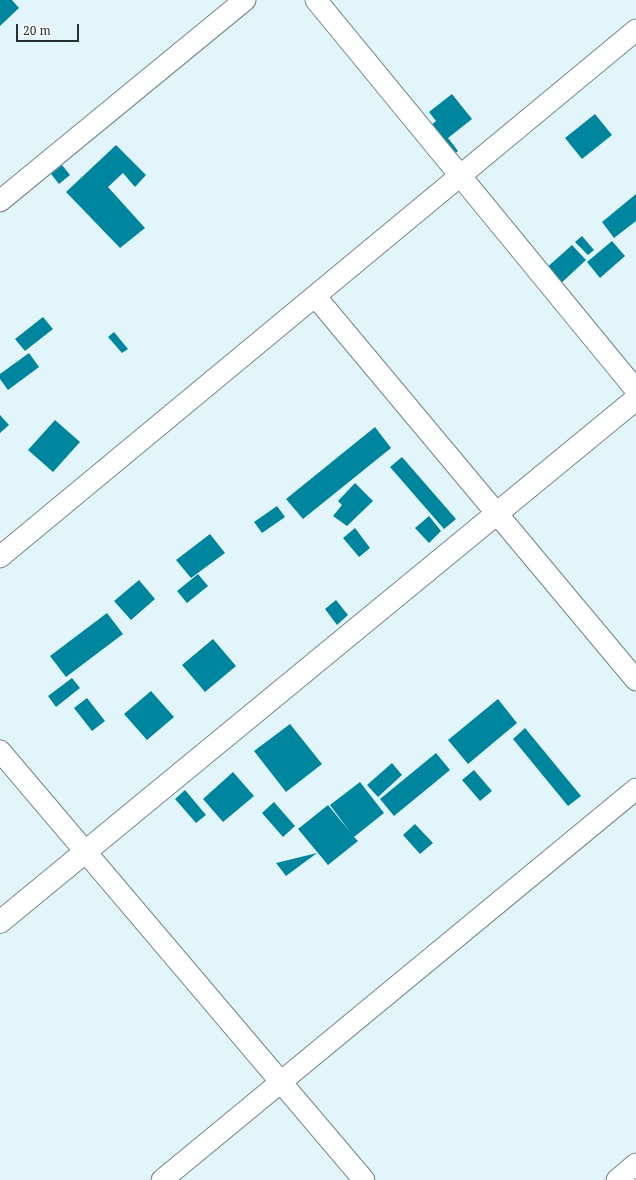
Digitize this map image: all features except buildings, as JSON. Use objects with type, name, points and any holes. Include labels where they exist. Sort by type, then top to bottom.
[{"type":"street","points":[[0,201],[245,0]]},
{"type":"street","points":[[316,0],[636,390]]},
{"type":"street","points":[[0,557],[636,30]]},
{"type":"street","points":[[315,296],[636,680]]},
{"type":"street","points":[[0,922],[636,399]]},
{"type":"street","points":[[0,751],[364,1180]]},
{"type":"street","points":[[162,1180],[636,789]]},
{"type":"street","points":[[617,1180],[636,1164]]}]
